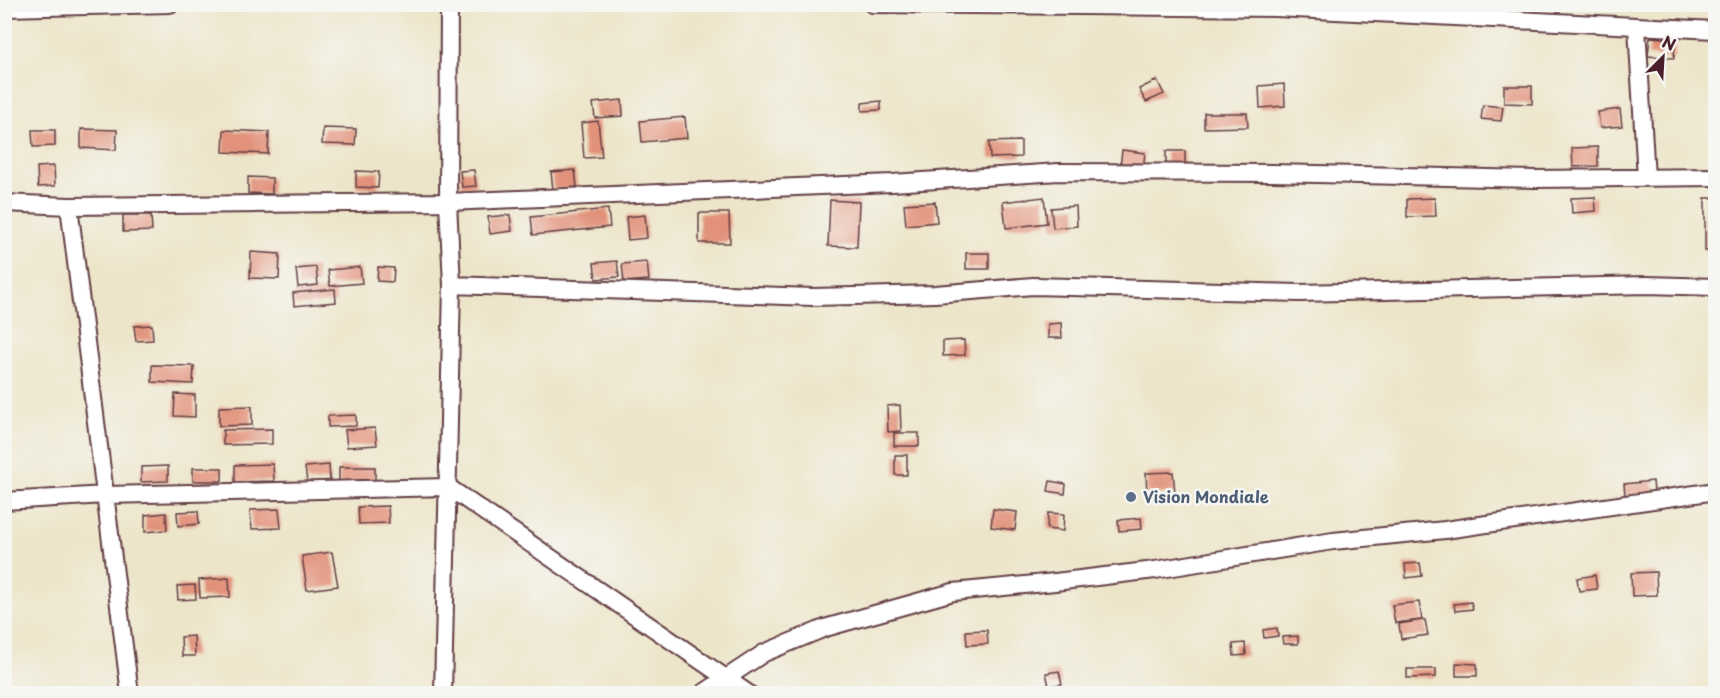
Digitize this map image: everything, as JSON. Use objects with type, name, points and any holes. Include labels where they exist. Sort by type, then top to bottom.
[{"type":"street","points":[[4,8],[170,4]]},
{"type":"street","points":[[442,693],[452,285],[448,202],[449,4]]},
{"type":"street","points":[[872,4],[1278,6],[1715,30]]},
{"type":"street","points":[[1637,27],[1646,178]]},
{"type":"street","points":[[4,203],[69,206],[448,202],[892,183],[1059,172],[1273,173],[1534,179],[1716,177]]},
{"type":"street","points":[[69,206],[130,693]]},
{"type":"street","points":[[452,285],[813,297],[935,294],[1033,286],[1299,293],[1647,285],[1716,287]]},
{"type":"street","points":[[4,501],[106,495],[448,487],[749,693]]},
{"type":"street","points":[[702,693],[764,653],[825,628],[953,592],[1155,570],[1333,541],[1445,530],[1716,491]]},
{"type":"building","points":[[1650,37],[1675,39],[1674,58],[1648,56]]},
{"type":"building","points":[[1157,80],[1164,94],[1146,102],[1139,89]]},
{"type":"building","points":[[1284,84],[1285,106],[1260,108],[1259,86]]},
{"type":"building","points":[[1504,86],[1532,86],[1532,104],[1504,103]]},
{"type":"building","points":[[622,100],[623,116],[595,118],[593,103]]},
{"type":"building","points":[[881,101],[881,110],[862,111],[862,103]]},
{"type":"building","points":[[1483,105],[1503,107],[1501,121],[1481,119]]},
{"type":"building","points":[[1620,109],[1622,126],[1600,128],[1598,112]]},
{"type":"building","points":[[1204,113],[1247,113],[1248,127],[1204,128]]},
{"type":"building","points":[[685,117],[687,138],[642,142],[640,121]]},
{"type":"building","points":[[598,121],[602,157],[584,158],[581,123]]},
{"type":"building","points":[[323,128],[356,129],[355,145],[322,144]]},
{"type":"building","points":[[81,129],[117,130],[116,150],[81,148]]},
{"type":"building","points":[[32,130],[55,130],[55,146],[33,147]]},
{"type":"building","points":[[224,130],[269,132],[268,154],[223,152]]},
{"type":"building","points":[[1021,141],[1021,157],[990,158],[989,142]]},
{"type":"building","points":[[1598,147],[1598,166],[1573,167],[1572,148]]},
{"type":"building","points":[[1122,150],[1145,153],[1143,170],[1120,168]]},
{"type":"building","points":[[1166,151],[1185,151],[1185,170],[1166,169]]},
{"type":"building","points":[[54,166],[55,186],[38,187],[37,167]]},
{"type":"building","points":[[474,170],[476,186],[462,187],[460,171]]},
{"type":"building","points":[[575,170],[577,187],[553,190],[551,172]]},
{"type":"building","points":[[356,171],[379,172],[378,188],[356,187]]},
{"type":"building","points":[[248,177],[272,178],[272,194],[248,193]]},
{"type":"building","points":[[1044,197],[1047,223],[1006,228],[1003,202]]},
{"type":"building","points":[[1595,197],[1596,211],[1572,213],[1571,198]]},
{"type":"building","points":[[1435,198],[1436,216],[1407,217],[1407,199]]},
{"type":"building","points":[[1705,198],[1716,198],[1716,251],[1705,251]]},
{"type":"building","points":[[830,200],[859,202],[857,247],[828,246]]},
{"type":"building","points":[[935,202],[937,222],[906,225],[904,204]]},
{"type":"building","points":[[1076,206],[1077,226],[1053,228],[1051,208]]},
{"type":"building","points":[[608,209],[610,227],[533,235],[531,217]]},
{"type":"building","points":[[699,213],[729,213],[730,243],[699,243]]},
{"type":"building","points":[[123,215],[151,215],[152,231],[123,232]]},
{"type":"building","points":[[510,215],[512,231],[490,234],[488,217]]},
{"type":"building","points":[[645,215],[647,238],[628,240],[626,217]]},
{"type":"building","points":[[251,252],[280,254],[279,279],[250,278]]},
{"type":"building","points":[[966,253],[989,253],[989,269],[966,269]]},
{"type":"building","points":[[617,261],[619,277],[596,279],[594,263]]},
{"type":"building","points":[[647,262],[649,280],[624,282],[622,264]]},
{"type":"building","points":[[316,267],[318,285],[298,287],[296,269]]},
{"type":"building","points":[[360,267],[362,283],[330,286],[328,270]]},
{"type":"building","points":[[378,267],[394,268],[393,282],[377,281]]},
{"type":"building","points":[[335,289],[336,302],[294,306],[293,293]]},
{"type":"building","points":[[1061,323],[1062,338],[1048,338],[1048,324]]},
{"type":"building","points":[[152,325],[153,340],[136,341],[134,326]]},
{"type":"building","points":[[964,340],[965,355],[943,356],[943,341]]},
{"type":"building","points":[[152,365],[194,366],[193,384],[152,382]]},
{"type":"building","points":[[175,394],[195,395],[195,417],[174,416]]},
{"type":"building","points":[[900,405],[901,431],[888,432],[887,406]]},
{"type":"building","points":[[252,406],[252,425],[219,426],[219,407]]},
{"type":"building","points":[[356,415],[356,426],[328,427],[328,416]]},
{"type":"building","points":[[375,428],[377,445],[347,447],[345,430]]},
{"type":"building","points":[[272,429],[272,444],[223,445],[223,430]]},
{"type":"building","points":[[894,433],[919,433],[919,446],[894,446]]},
{"type":"building","points":[[895,455],[907,455],[907,475],[895,475]]},
{"type":"building","points":[[273,464],[274,481],[235,482],[235,465]]},
{"type":"building","points":[[329,465],[330,481],[307,482],[305,467]]},
{"type":"building","points":[[168,466],[168,481],[141,482],[141,467]]},
{"type":"building","points":[[339,467],[375,467],[375,484],[339,484]]},
{"type":"building","points":[[193,468],[222,468],[222,481],[193,481]]},
{"type":"building","points":[[1173,472],[1175,493],[1147,495],[1146,473]]},
{"type":"building","points":[[1050,481],[1066,484],[1065,494],[1048,491]]},
{"type":"building","points":[[1653,481],[1654,492],[1625,495],[1624,484]]},
{"type":"building","points":[[388,506],[389,523],[359,524],[358,507]]},
{"type":"building","points":[[279,509],[281,528],[252,529],[250,510]]},
{"type":"building","points":[[993,509],[1017,512],[1015,530],[991,527]]},
{"type":"building","points":[[198,511],[199,524],[178,526],[177,512]]},
{"type":"building","points":[[166,513],[167,530],[145,532],[145,515]]},
{"type":"building","points":[[1048,513],[1064,514],[1063,531],[1047,529]]},
{"type":"building","points":[[1141,518],[1142,529],[1119,531],[1118,520]]},
{"type":"building","points":[[332,552],[338,586],[307,590],[302,556]]},
{"type":"building","points":[[1420,563],[1422,576],[1406,578],[1405,564]]},
{"type":"building","points":[[1656,572],[1657,595],[1632,596],[1631,573]]},
{"type":"building","points":[[1595,575],[1597,589],[1579,591],[1577,578]]},
{"type":"building","points":[[229,578],[230,597],[200,598],[199,580]]},
{"type":"building","points":[[195,585],[196,599],[178,600],[177,586]]},
{"type":"building","points":[[1419,602],[1422,620],[1395,623],[1392,605]]},
{"type":"building","points":[[1471,602],[1473,609],[1455,611],[1454,604]]},
{"type":"building","points":[[1425,620],[1428,635],[1401,639],[1399,624]]},
{"type":"building","points":[[1277,628],[1278,636],[1264,638],[1263,630]]},
{"type":"building","points":[[987,630],[988,644],[967,645],[966,631]]},
{"type":"building","points":[[194,636],[195,656],[182,656],[181,637]]},
{"type":"building","points":[[1298,636],[1298,644],[1283,644],[1282,637]]},
{"type":"building","points":[[1245,643],[1246,655],[1234,656],[1233,644]]},
{"type":"building","points":[[1456,663],[1477,664],[1477,676],[1456,676]]},
{"type":"building","points":[[1407,669],[1436,669],[1436,677],[1407,678]]},
{"type":"building","points":[[1059,671],[1062,684],[1049,686],[1046,673]]},
{"type":"place","name":"Vision Mondiale","points":[[1131,497]]}]
